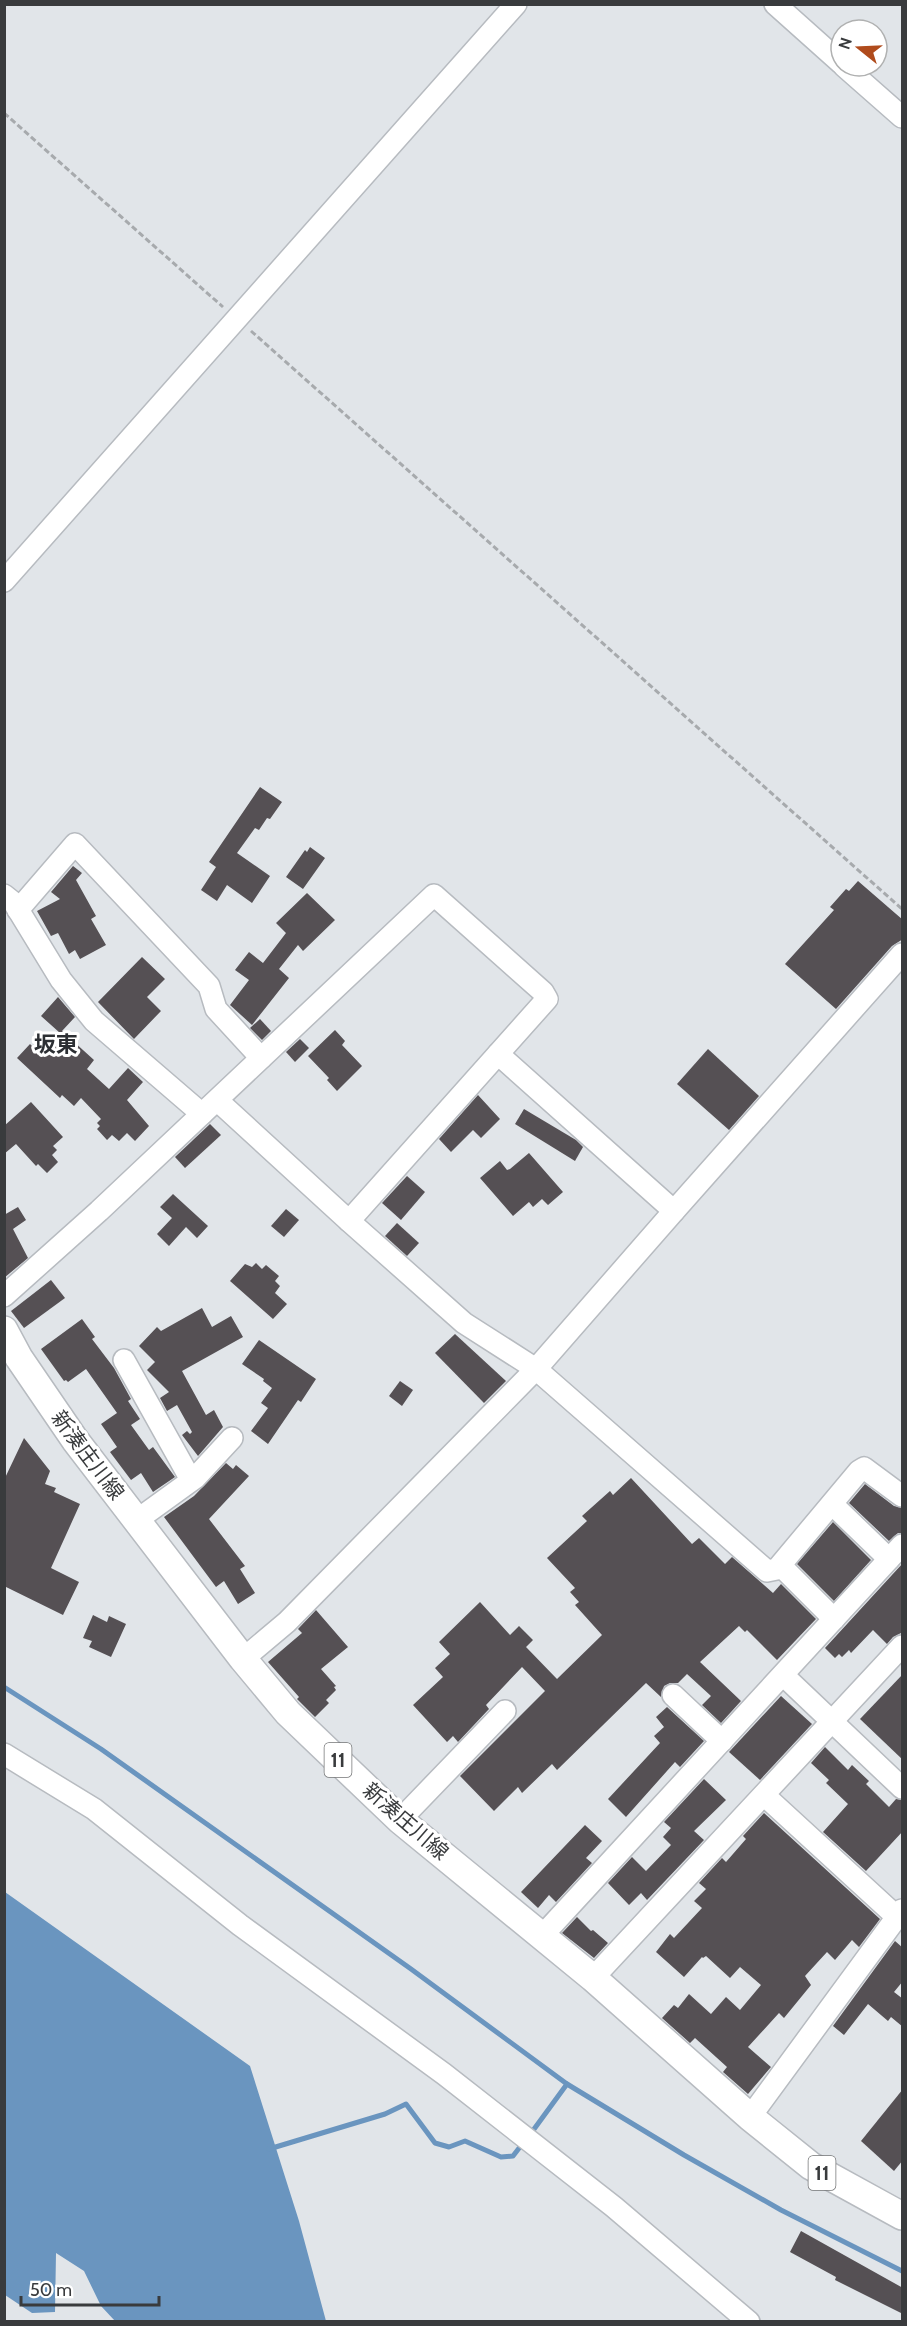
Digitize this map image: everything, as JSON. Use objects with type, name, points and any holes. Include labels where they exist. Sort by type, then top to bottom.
[{"type":"main road","name":"新湊庄川線","points":[[4,1330],[12,1362],[75,1440],[243,1659],[288,1713],[400,1820],[593,1978],[750,2117],[811,2166],[903,2216]]},
{"type":"street","points":[[4,581],[516,4]]},
{"type":"street","points":[[775,4],[829,52]]},
{"type":"street","points":[[858,78],[903,117]]},
{"type":"street","points":[[261,1058],[216,1009],[209,986],[75,844],[11,902],[61,980],[94,1021],[210,1107],[349,1221],[464,1323],[536,1369],[834,1619]]},
{"type":"street","points":[[4,1296],[99,1211],[434,895],[543,992],[547,999],[349,1221]]},
{"type":"street","points":[[243,1659],[295,1614],[536,1369],[903,954]]},
{"type":"street","points":[[498,1054],[674,1211]]},
{"type":"street","points":[[124,1360],[191,1480]]},
{"type":"street","points":[[137,1520],[191,1480],[232,1438]]},
{"type":"street","points":[[774,1568],[864,1468],[903,1496]]},
{"type":"street","points":[[542,1936],[896,1552],[832,1504]]},
{"type":"street","points":[[593,1978],[900,1653]]},
{"type":"street","points":[[783,1675],[903,1788]]},
{"type":"street","points":[[674,1695],[722,1741]]},
{"type":"street","points":[[400,1820],[504,1712]]},
{"type":"street","points":[[4,1754],[94,1809],[240,1925],[444,2074],[614,2207],[749,2322]]},
{"type":"street","points":[[750,2117],[900,1913],[764,1795]]},
{"type":"path","points":[[4,113],[903,909]]},
{"type":"water","points":[[5,1892],[250,2066],[299,2221],[326,2321],[115,2321],[101,2306],[84,2271],[56,2253],[55,2312],[32,2313],[5,2295]]},
{"type":"building","points":[[260,787],[282,802],[259,830],[255,828],[237,853],[270,876],[252,903],[227,885],[217,901],[201,890],[216,867],[209,862]]},
{"type":"building","points":[[310,847],[325,858],[303,889],[286,877],[305,850],[307,852]]},
{"type":"building","points":[[73,866],[82,873],[76,880],[96,916],[91,919],[106,945],[80,959],[75,950],[69,954],[58,933],[51,936],[37,911],[60,899],[51,892]]},
{"type":"building","points":[[858,881],[903,920],[903,939],[892,946],[836,1009],[785,964],[834,910],[830,907],[846,889],[849,891]]},
{"type":"building","points":[[307,893],[335,920],[303,951],[298,945],[279,969],[289,978],[252,1025],[230,1005],[249,980],[235,970],[249,952],[263,963],[286,933],[276,923]]},
{"type":"building","points":[[142,957],[165,979],[147,997],[161,1011],[134,1039],[98,1002]]},
{"type":"building","points":[[58,997],[75,1017],[62,1031],[94,1060],[87,1069],[109,1089],[128,1068],[143,1082],[127,1100],[149,1126],[135,1141],[127,1133],[119,1141],[112,1135],[107,1140],[97,1129],[100,1126],[97,1123],[101,1119],[81,1098],[74,1106],[62,1095],[60,1098],[17,1058],[30,1044],[39,1053],[60,1033],[41,1016]]},
{"type":"building","points":[[260,1019],[271,1031],[262,1040],[250,1028]]},
{"type":"building","points":[[335,1030],[345,1041],[342,1045],[362,1066],[337,1091],[327,1080],[329,1078],[308,1056]]},
{"type":"building","points":[[300,1039],[309,1048],[295,1062],[286,1052]]},
{"type":"building","points":[[708,1049],[759,1096],[729,1130],[677,1084]]},
{"type":"building","points":[[478,1095],[500,1119],[481,1138],[473,1130],[451,1152],[439,1139]]},
{"type":"building","points":[[31,1102],[63,1137],[53,1146],[57,1150],[52,1155],[58,1162],[47,1173],[38,1164],[36,1166],[16,1144],[4,1154],[4,1126]]},
{"type":"building","points":[[524,1109],[576,1140],[583,1147],[575,1161],[515,1124]]},
{"type":"building","points":[[210,1124],[221,1135],[185,1168],[175,1157]]},
{"type":"building","points":[[529,1153],[563,1192],[548,1205],[542,1199],[533,1207],[529,1202],[513,1216],[480,1178],[500,1161],[507,1170]]},
{"type":"building","points":[[407,1176],[425,1192],[401,1220],[382,1203]]},
{"type":"building","points":[[173,1194],[208,1226],[197,1238],[186,1227],[169,1246],[157,1234],[172,1218],[160,1207]]},
{"type":"building","points":[[18,1207],[26,1220],[13,1229],[28,1258],[4,1278],[4,1215]]},
{"type":"building","points":[[286,1209],[299,1220],[284,1237],[271,1226]]},
{"type":"building","points":[[397,1223],[419,1243],[407,1256],[385,1236]]},
{"type":"building","points":[[256,1263],[262,1269],[266,1265],[279,1276],[275,1281],[280,1286],[275,1293],[287,1304],[273,1319],[230,1281],[245,1264],[252,1267]]},
{"type":"building","points":[[51,1280],[65,1298],[24,1328],[11,1311]]},
{"type":"building","points":[[202,1308],[212,1327],[231,1316],[243,1337],[182,1371],[206,1415],[214,1410],[223,1427],[198,1456],[182,1435],[187,1431],[190,1434],[192,1432],[177,1405],[167,1411],[160,1398],[169,1392],[147,1370],[155,1362],[139,1346],[157,1327],[161,1331]]},
{"type":"building","points":[[82,1319],[95,1337],[92,1339],[114,1368],[131,1399],[128,1401],[140,1419],[131,1425],[149,1450],[153,1447],[175,1477],[153,1492],[141,1473],[131,1480],[110,1452],[117,1447],[101,1424],[117,1413],[86,1369],[68,1382],[64,1381],[41,1349]]},
{"type":"building","points":[[455,1334],[506,1381],[484,1403],[435,1353]]},
{"type":"building","points":[[259,1340],[316,1379],[301,1402],[298,1400],[268,1444],[251,1431],[268,1408],[261,1403],[272,1388],[263,1381],[264,1379],[242,1364]]},
{"type":"building","points":[[400,1381],[413,1390],[402,1406],[389,1396]]},
{"type":"building","points":[[24,1438],[50,1471],[45,1484],[56,1488],[54,1492],[80,1504],[51,1568],[79,1582],[63,1615],[4,1586],[4,1480]]},
{"type":"building","points":[[226,1463],[233,1469],[236,1465],[249,1476],[209,1519],[245,1566],[240,1569],[255,1593],[238,1604],[224,1581],[216,1587],[164,1517],[194,1496]]},
{"type":"building","points":[[631,1478],[692,1544],[699,1538],[725,1564],[732,1557],[773,1593],[781,1584],[816,1619],[777,1660],[747,1630],[745,1632],[739,1626],[700,1662],[741,1701],[721,1723],[702,1705],[711,1696],[687,1674],[678,1683],[664,1686],[661,1697],[646,1683],[557,1770],[552,1764],[522,1793],[518,1787],[494,1811],[460,1776],[545,1691],[522,1667],[486,1705],[489,1709],[458,1742],[453,1736],[447,1742],[413,1705],[443,1677],[435,1668],[450,1654],[439,1642],[480,1602],[510,1635],[519,1626],[533,1640],[526,1647],[557,1679],[602,1635],[575,1605],[579,1602],[570,1592],[575,1588],[547,1558],[587,1521],[582,1516],[610,1491],[613,1495]]},
{"type":"building","points":[[865,1484],[894,1506],[903,1508],[903,1533],[898,1533],[889,1541],[849,1503]]},
{"type":"building","points":[[833,1522],[871,1560],[834,1601],[797,1564]]},
{"type":"building","points":[[903,1563],[903,1632],[893,1637],[887,1644],[873,1630],[851,1653],[849,1650],[842,1657],[839,1654],[835,1658],[825,1648]]},
{"type":"building","points":[[316,1610],[348,1647],[321,1669],[336,1686],[334,1687],[336,1690],[326,1700],[329,1703],[315,1717],[297,1699],[299,1697],[268,1662],[302,1633],[298,1629]]},
{"type":"building","points":[[93,1615],[107,1622],[109,1616],[126,1624],[111,1657],[89,1647],[92,1641],[83,1638]]},
{"type":"building","points":[[903,1674],[903,1760],[860,1719]]},
{"type":"building","points":[[781,1696],[812,1724],[760,1780],[729,1752]]},
{"type":"building","points":[[667,1707],[704,1741],[680,1767],[675,1762],[626,1817],[608,1799],[660,1743],[654,1736],[664,1727],[656,1717]]},
{"type":"building","points":[[825,1747],[848,1770],[852,1765],[869,1781],[866,1784],[889,1807],[896,1799],[903,1800],[903,1831],[866,1871],[823,1832],[848,1804],[826,1783],[829,1780],[811,1763]]},
{"type":"building","points":[[704,1779],[726,1800],[694,1831],[704,1840],[647,1900],[641,1893],[629,1905],[608,1883],[632,1857],[646,1871],[671,1845],[663,1837],[671,1828],[664,1822]]},
{"type":"building","points":[[764,1813],[880,1919],[859,1947],[852,1940],[835,1960],[827,1952],[805,1976],[811,1985],[784,2018],[779,2013],[748,2047],[771,2067],[748,2094],[723,2072],[727,2067],[695,2038],[690,2043],[662,2018],[674,2005],[678,2008],[689,1994],[711,2014],[726,1997],[740,2010],[761,1985],[740,1967],[730,1978],[706,1956],[702,1957],[684,1977],[656,1952],[670,1934],[674,1938],[702,1908],[694,1901],[706,1889],[699,1883],[722,1858],[726,1862],[746,1839],[743,1836]]},
{"type":"building","points":[[585,1825],[602,1841],[586,1858],[592,1863],[556,1902],[549,1895],[538,1908],[521,1892]]},
{"type":"building","points":[[577,1917],[608,1943],[594,1958],[562,1933]]},
{"type":"building","points":[[895,1941],[903,1948],[903,1981],[894,1992],[903,1999],[903,2027],[891,2017],[888,2021],[868,2004],[844,2035],[833,2026]]},
{"type":"building","points":[[903,2089],[903,2160],[894,2171],[861,2141]]},
{"type":"building","points":[[801,2231],[903,2288],[903,2314],[835,2280],[836,2277],[790,2252]]},
{"type":"waterway","points":[[4,1687],[101,1749],[411,1969],[567,2084],[684,2155],[781,2210],[902,2271]]},
{"type":"waterway","points":[[529,2136],[567,2084]]},
{"type":"waterway","points":[[269,2149],[385,2114],[406,2104],[435,2143],[449,2147],[465,2141],[501,2157],[513,2156],[523,2143]]},
{"type":"district","name":"坂東","points":[[56,1044]]}]
